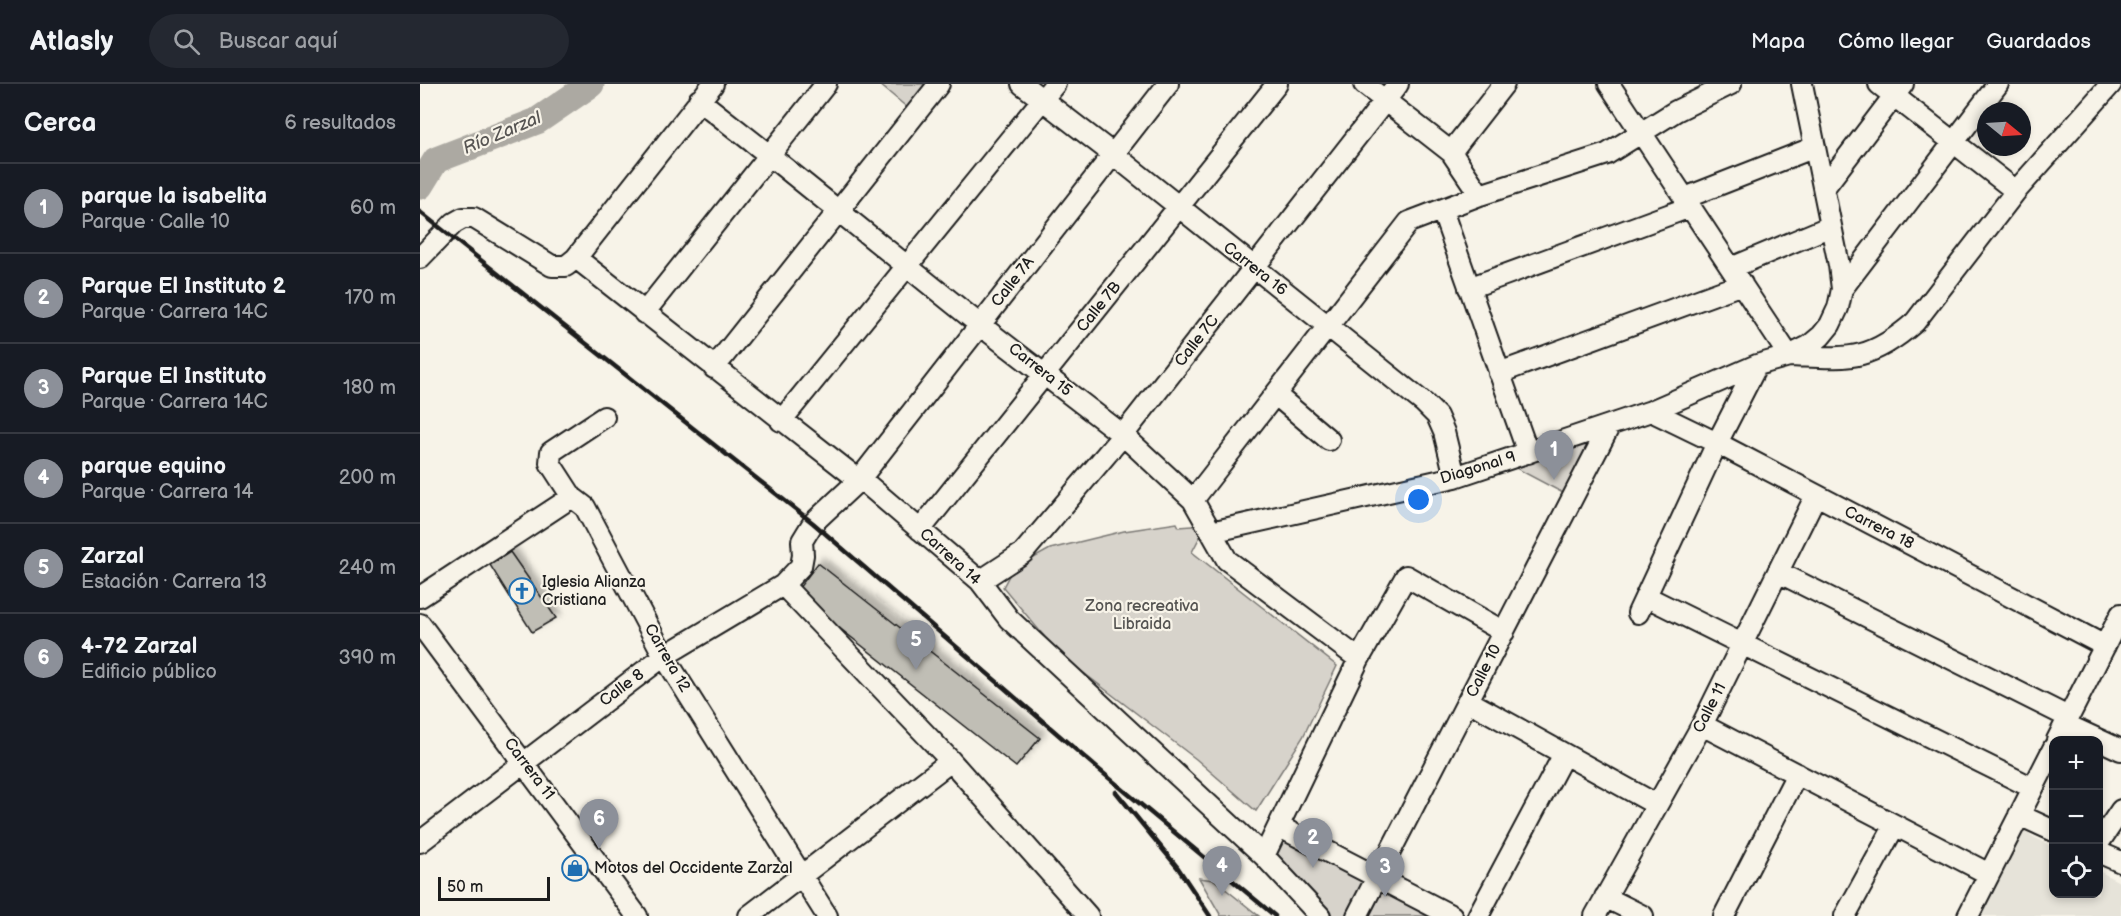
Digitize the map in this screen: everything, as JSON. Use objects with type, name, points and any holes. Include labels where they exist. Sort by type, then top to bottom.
[{"type":"street","points":[[571,262],[713,84]]},
{"type":"street","points":[[644,313],[825,84]]},
{"type":"street","points":[[714,368],[939,84]]},
{"type":"street","name":"Carrera 16","points":[[1022,84],[1048,92],[1113,154],[1178,208],[1424,403],[1437,416],[1444,432],[1455,477]]},
{"type":"street","name":"Calle 7A","points":[[859,480],[1168,84]]},
{"type":"street","name":"Calle 7B","points":[[920,530],[1277,84]]},
{"type":"street","points":[[1364,84],[1451,152],[1480,195]]},
{"type":"street","name":"Calle 7C","points":[[980,581],[1023,553],[1123,435],[1398,84]]},
{"type":"street","points":[[1451,152],[1504,84]]},
{"type":"street","points":[[1193,500],[1409,222],[1480,195],[1607,154],[1676,111],[1731,84]]},
{"type":"street","points":[[1802,84],[1842,289]]},
{"type":"street","points":[[1842,289],[1998,84]]},
{"type":"street","points":[[1612,85],[1789,356],[1859,356],[1895,340],[1915,322],[2016,191],[2111,84]]},
{"type":"street","points":[[1824,188],[1892,88],[1954,142],[2016,191]]},
{"type":"street","points":[[781,421],[1048,92]]},
{"type":"street","name":"Carrera 15","points":[[699,100],[1123,435],[1193,500],[1227,560],[1359,659]]},
{"type":"street","points":[[1470,288],[1687,202],[1815,147]]},
{"type":"street","points":[[1442,210],[1528,453]]},
{"type":"street","name":"Carrera 14","points":[[420,258],[454,223],[463,218],[474,218],[552,266],[571,262],[644,313],[781,421],[862,480],[980,581],[1009,619],[1264,856],[1320,916]]},
{"type":"street","points":[[1731,268],[1831,226]]},
{"type":"street","points":[[1499,373],[1742,284]]},
{"type":"street","name":"Diagonal 9","points":[[1211,531],[1455,477],[1651,411],[1757,365],[1789,356],[1809,346],[1830,325],[1838,308],[1842,289]]},
{"type":"street","points":[[1757,365],[1717,443],[1642,605],[1742,645],[2032,788]]},
{"type":"street","points":[[1276,395],[1329,440]]},
{"type":"street","name":"Carrera 18","points":[[1651,411],[1717,443],[2105,646]]},
{"type":"street","name":"Carrera 12","points":[[604,417],[551,452],[550,463],[572,498],[585,507],[664,656],[827,916]]},
{"type":"street","name":"Calle 10","points":[[1357,916],[1610,426]]},
{"type":"street","name":"Calle 8","points":[[420,842],[664,656],[783,585],[801,566],[802,541],[813,523],[859,480]]},
{"type":"street","name":"Calle 11","points":[[1595,916],[1702,725],[1816,495]]},
{"type":"street","points":[[420,597],[572,498]]},
{"type":"street","points":[[1778,572],[2064,727],[2121,750]]},
{"type":"street","points":[[1264,856],[1280,827],[1359,659],[1406,576],[1504,632]]},
{"type":"street","points":[[783,585],[951,761],[1089,916]]},
{"type":"street","points":[[2064,727],[2121,614]]},
{"type":"street","name":"Carrera 11","points":[[420,624],[637,916]]},
{"type":"street","points":[[1468,701],[1657,805]]},
{"type":"street","points":[[1702,725],[1989,874]]},
{"type":"street","points":[[1478,916],[1564,754]]},
{"type":"street","points":[[1968,916],[2049,756]]},
{"type":"street","points":[[749,916],[951,761]]},
{"type":"street","points":[[1724,916],[1797,774]]},
{"type":"street","points":[[2103,837],[2121,810]]},
{"type":"street","points":[[2019,815],[2049,829]]},
{"type":"street","points":[[1845,916],[1895,825]]},
{"type":"street","points":[[1280,827],[1452,916]]},
{"type":"street","points":[[2103,854],[2121,862]]},
{"type":"street","points":[[1605,897],[1643,916]]},
{"type":"shaded area","points":[[2020,830],[2049,845],[2049,898],[2103,898],[2103,873],[2121,883],[2121,916],[1981,916]]},
{"type":"green space","points":[[879,84],[939,84],[915,114]]},
{"type":"green space","points":[[1590,444],[1563,493],[1514,467]]},
{"type":"green space","name":"Zona recreativa Libraida","points":[[1177,523],[1179,527],[1206,525],[1192,552],[1337,666],[1303,737],[1256,811],[1196,759],[1059,654],[1003,587],[1012,570],[1050,549],[1124,531]]},
{"type":"green space","points":[[1280,827],[1372,880],[1370,886],[1447,916],[1320,916],[1265,856]]},
{"type":"green space","points":[[1199,878],[1214,880],[1259,916],[1221,916]]},
{"type":"building","name":"Iglesia Alianza Cristiana","points":[[510,552],[556,618],[532,632],[490,565]]},
{"type":"building","points":[[818,563],[1040,738],[1016,767],[795,593]]},
{"type":"waterway","name":"Río Zarzal","points":[[420,186],[436,160],[537,121],[591,84]]},
{"type":"railway","points":[[420,212],[813,523],[1097,768],[1275,916]]},
{"type":"railway","points":[[1116,792],[1178,868],[1210,916]]},
{"type":"place","name":"parque la isabelita","points":[[1554,480]]},
{"type":"place","name":"Iglesia Alianza Cristiana","points":[[522,591]]},
{"type":"place","name":"Zarzal","points":[[916,670]]},
{"type":"place","name":"4-72 Zarzal","points":[[599,849]]},
{"type":"place","name":"Motos del Occidente Zarzal","points":[[575,868]]},
{"type":"place","name":"Parque El Instituto 2","points":[[1313,868]]},
{"type":"place","name":"parque equino","points":[[1222,896]]},
{"type":"place","name":"Parque El Instituto","points":[[1385,897]]}]
